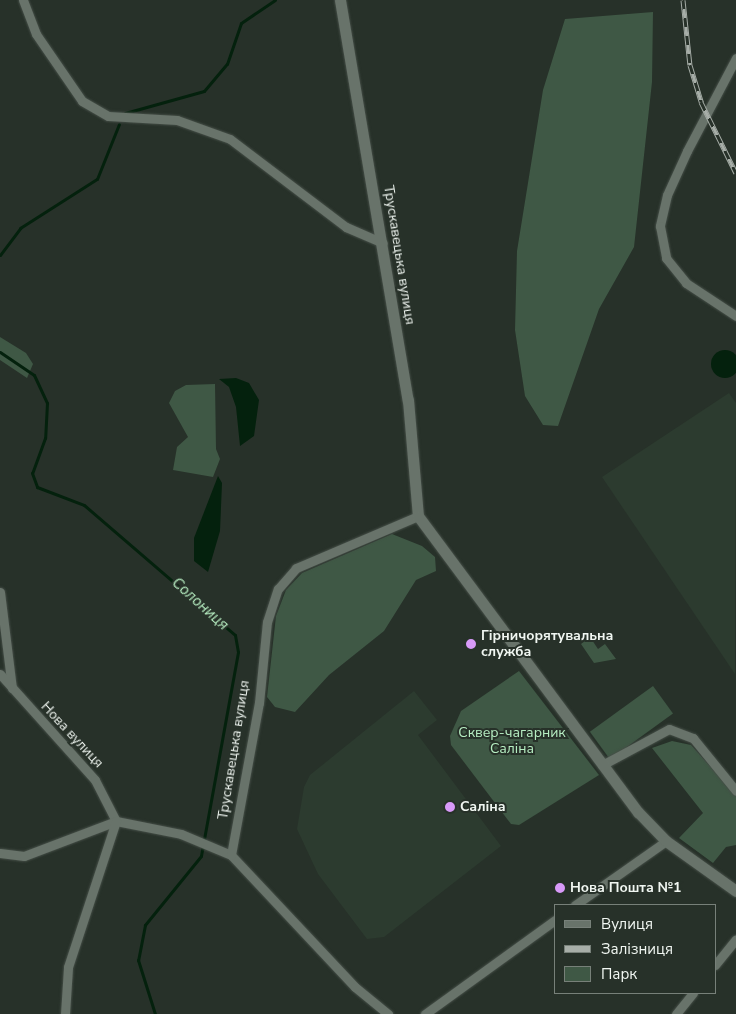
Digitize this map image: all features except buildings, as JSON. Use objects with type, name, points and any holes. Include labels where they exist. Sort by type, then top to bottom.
[{"type":"street","points":[[23,0],[36,34],[82,101],[108,116],[177,120],[230,139],[346,227],[382,243]]},
{"type":"street","name":"Трускавецька вулиця","points":[[231,855],[259,703],[267,622],[278,589],[296,568],[418,516],[408,400],[340,0]]},
{"type":"street","points":[[736,58],[687,151],[667,195],[660,226],[666,258],[686,283],[736,316]]},
{"type":"street","points":[[418,516],[602,765],[666,841],[736,891]]},
{"type":"street","points":[[0,592],[12,688]]},
{"type":"street","name":"Нова вулиця","points":[[0,674],[95,780],[116,821]]},
{"type":"street","points":[[602,765],[669,729],[693,738],[736,791]]},
{"type":"street","points":[[65,1014],[68,967],[116,821]]},
{"type":"street","points":[[0,853],[24,856],[116,821],[181,834],[213,844],[231,855],[355,987],[388,1014]]},
{"type":"street","points":[[576,904],[666,841]]},
{"type":"street","points":[[425,1014],[554,921]]},
{"type":"street","points":[[716,964],[736,939]]},
{"type":"street","points":[[676,1014],[692,994]]},
{"type":"shaded area","points":[[725,350],[735,354],[737,357],[737,371],[735,374],[725,378],[715,374],[711,364],[715,354]]},
{"type":"shaded area","points":[[236,378],[249,383],[259,400],[254,436],[240,446],[236,407],[229,387],[219,379]]},
{"type":"shaded area","points":[[729,393],[736,403],[735,674],[602,477]]},
{"type":"shaded area","points":[[218,476],[222,483],[220,531],[208,572],[194,561],[194,538]]},
{"type":"shaded area","points":[[414,691],[437,720],[418,735],[501,846],[384,937],[367,939],[318,874],[297,829],[304,787],[310,775]]},
{"type":"green space","points":[[653,12],[652,82],[634,247],[599,309],[558,426],[543,425],[525,396],[515,330],[517,251],[543,90],[565,19]]},
{"type":"green space","points":[[0,337],[26,353],[33,364],[27,378],[0,360]]},
{"type":"green space","points":[[215,384],[216,449],[220,459],[213,477],[173,470],[177,447],[188,437],[169,403],[175,391],[186,385]]},
{"type":"green space","points":[[392,534],[422,546],[435,557],[436,571],[416,580],[384,631],[329,675],[295,712],[275,707],[267,697],[276,616],[286,590],[302,573]]},
{"type":"green space","points":[[590,637],[598,649],[605,644],[616,659],[594,663],[581,644]]},
{"type":"green space","name":"Сквер-чагарник Саліна","points":[[519,671],[599,775],[519,825],[511,824],[451,745],[450,736],[461,711]]},
{"type":"green space","points":[[653,686],[673,714],[610,759],[590,732]]},
{"type":"green space","points":[[672,741],[691,745],[736,795],[736,845],[726,847],[713,863],[679,838],[703,813],[652,748]]},
{"type":"waterway","points":[[125,113],[204,91],[227,64],[241,23],[275,0]]},
{"type":"waterway","points":[[0,255],[20,228],[97,179],[119,124]]},
{"type":"waterway","name":"Солониця","points":[[0,352],[34,375],[47,403],[45,438],[32,473],[37,487],[84,505],[235,635],[238,652],[201,856],[145,925],[138,960],[155,1014]]},
{"type":"railway","points":[[683,0],[690,65],[701,102],[736,173]]},
{"type":"place","name":"Гірничорятувальна служба","points":[[471,644]]},
{"type":"place","name":"Саліна","points":[[450,807]]},
{"type":"place","name":"Нова Пошта №1","points":[[560,888]]}]
